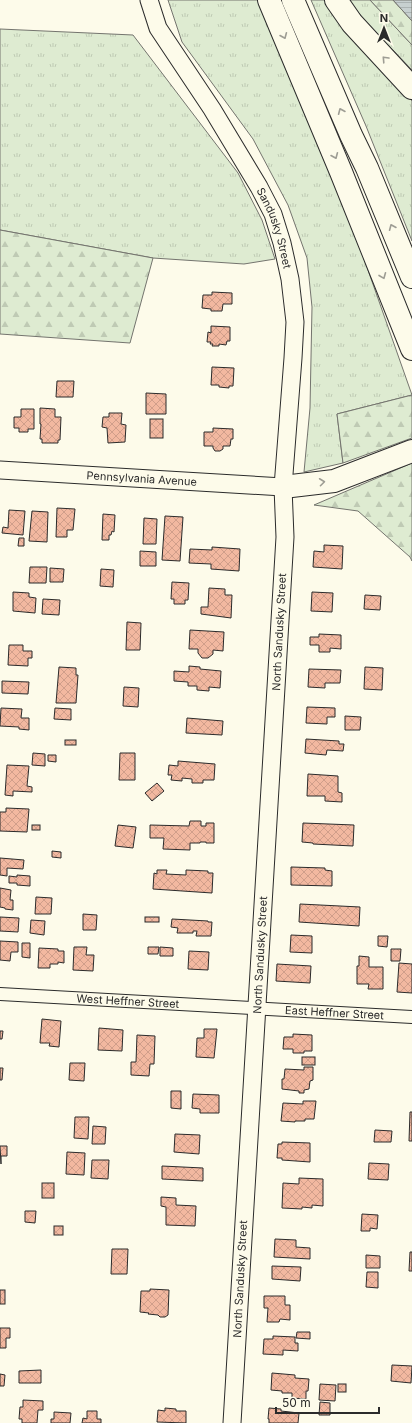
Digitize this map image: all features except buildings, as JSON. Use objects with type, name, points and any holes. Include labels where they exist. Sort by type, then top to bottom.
[{"type":"highway","points":[[269,0],[341,172],[412,349]]},
{"type":"highway","points":[[293,0],[351,135],[367,168],[412,276]]},
{"type":"highway","points":[[336,0],[356,27],[412,88]]},
{"type":"highway","points":[[283,487],[334,481],[412,452]]},
{"type":"street","name":"Sandusky Street","points":[[149,0],[158,28],[212,108],[259,187],[273,214],[282,243],[290,280],[295,322],[283,487]]},
{"type":"street","name":"Pennsylvania Avenue","points":[[0,470],[283,487]]},
{"type":"street","name":"North Sandusky Street","points":[[232,1423],[285,537],[283,487]]},
{"type":"street","name":"West Heffner Street","points":[[0,994],[256,1009]]},
{"type":"street","name":"East Heffner Street","points":[[256,1009],[412,1017]]},
{"type":"green space","points":[[168,0],[259,0],[356,236],[412,395],[337,414],[343,463],[304,472],[310,408],[312,307],[307,258],[288,205],[253,139],[182,42]]},
{"type":"green space","points":[[311,0],[324,0],[368,55],[412,101],[412,241],[366,126]]},
{"type":"green space","points":[[349,0],[370,0],[412,45],[412,70],[364,20]]},
{"type":"green space","points":[[370,0],[393,0],[412,21],[412,45]]},
{"type":"green space","points":[[0,29],[133,35],[238,173],[262,220],[275,259],[244,264],[153,258],[0,230]]},
{"type":"green space","points":[[0,230],[153,258],[130,343],[0,334]]},
{"type":"green space","points":[[412,395],[412,438],[343,463],[337,414]]},
{"type":"green space","points":[[412,463],[412,561],[410,557],[358,511],[314,505]]},
{"type":"shaded area","points":[[393,0],[412,0],[412,21]]}]
